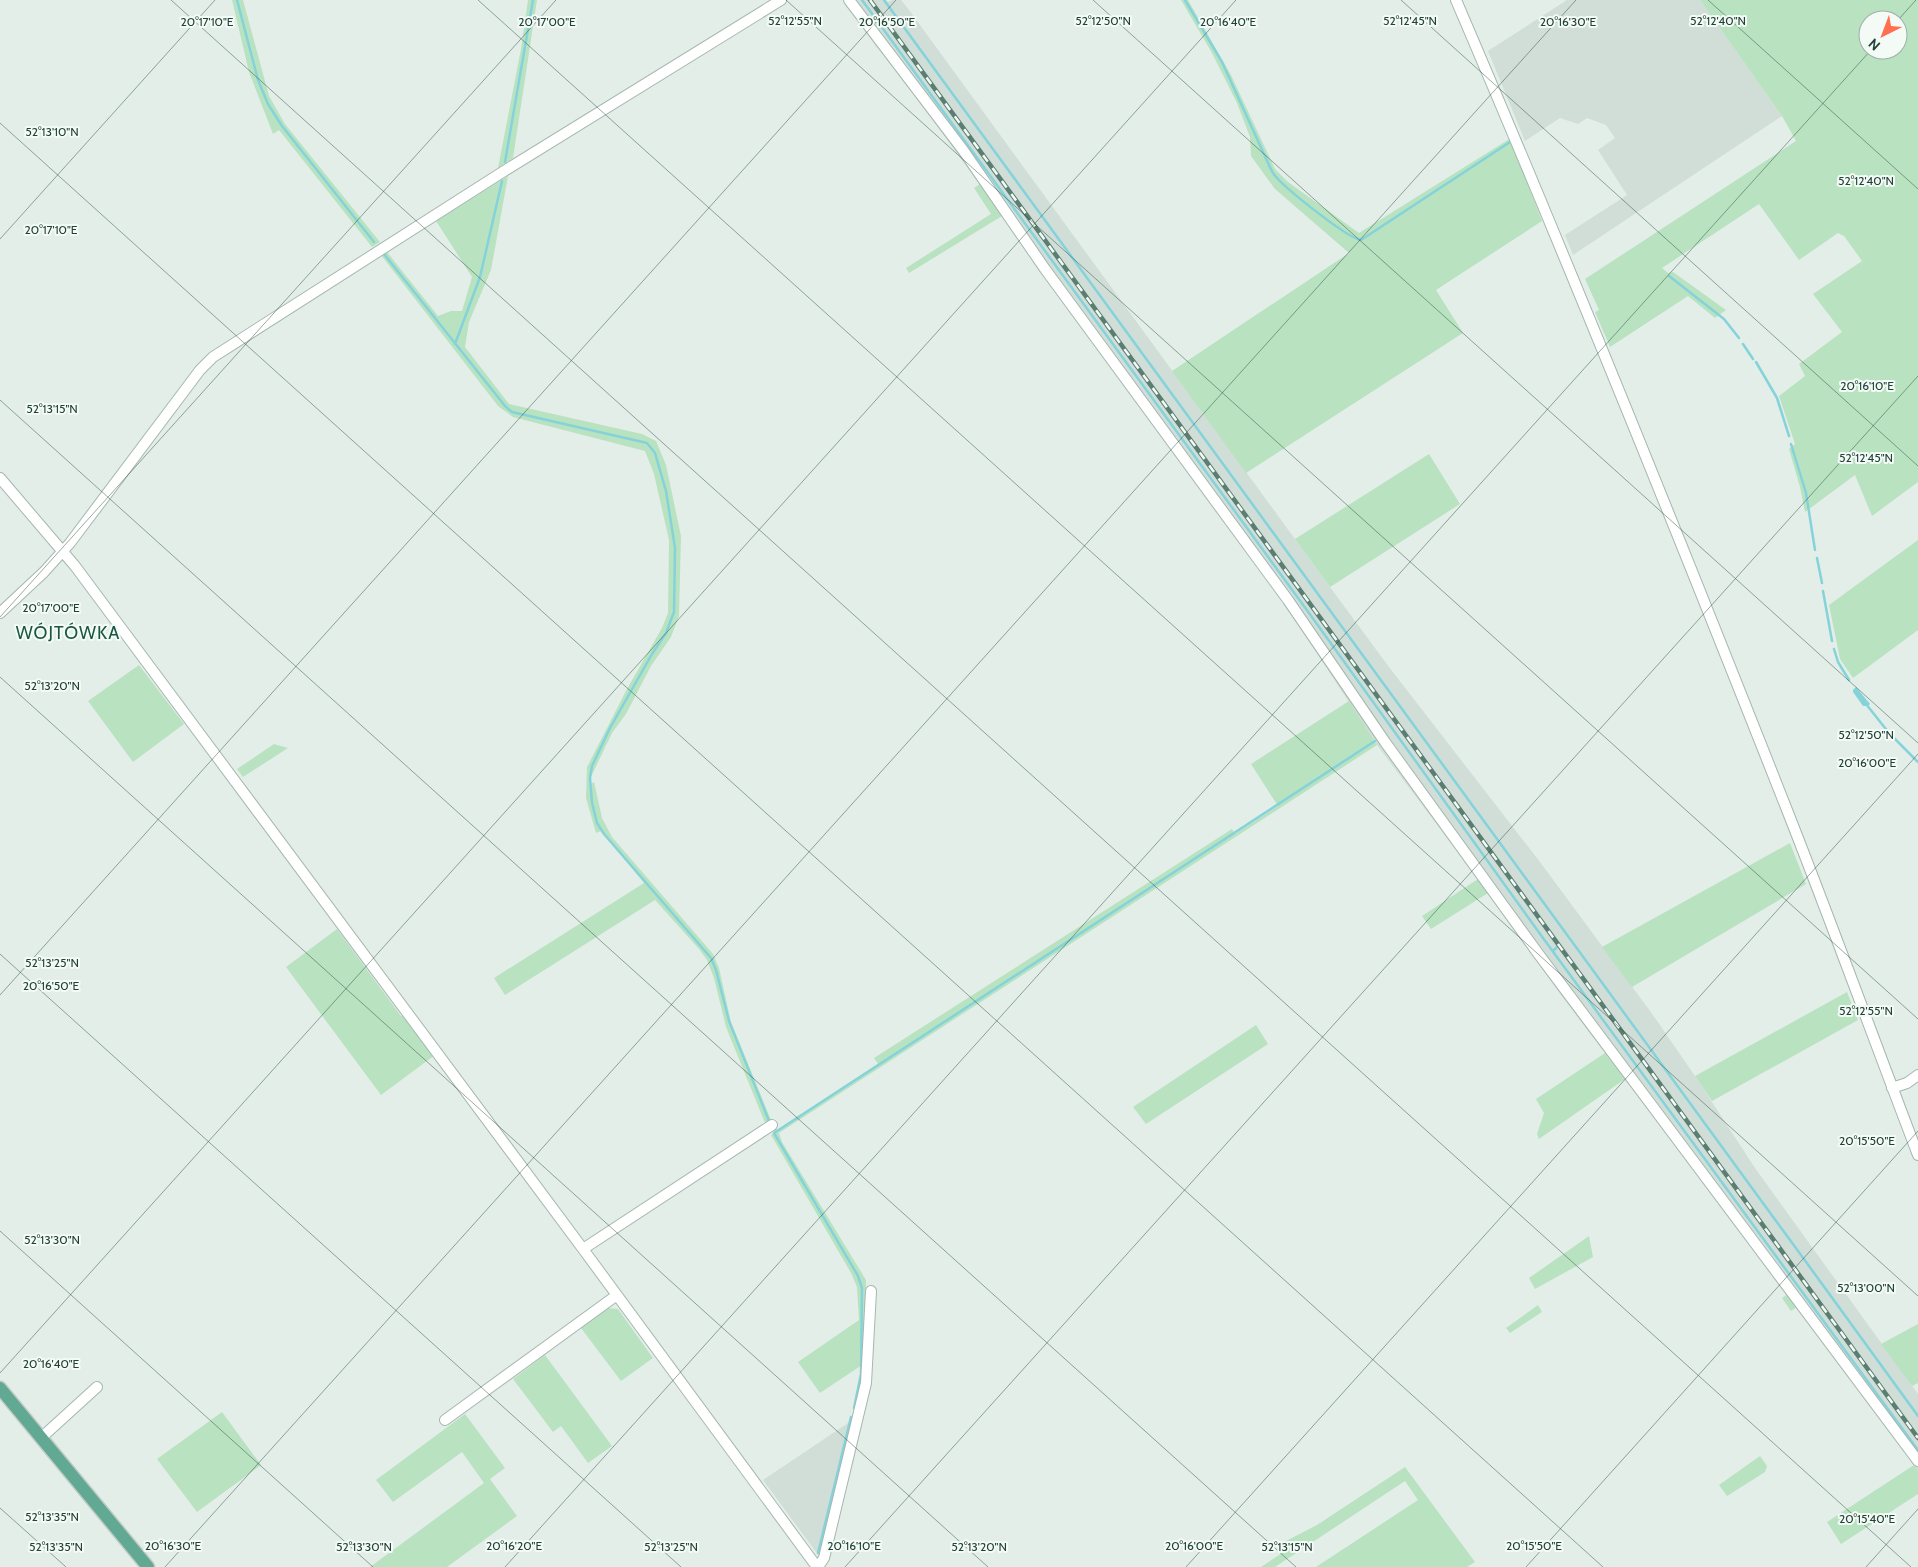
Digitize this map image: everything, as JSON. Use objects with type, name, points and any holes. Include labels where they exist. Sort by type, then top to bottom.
[{"type":"main road","points":[[0,1388],[148,1567]]},
{"type":"street","points":[[0,613],[44,572],[62,552],[200,370],[213,356],[500,174],[781,0]]},
{"type":"street","points":[[849,0],[963,150],[1051,277],[1288,600],[1385,742],[1529,940],[1663,1122],[1918,1461]]},
{"type":"street","points":[[1456,0],[1542,200],[1705,604],[1788,812],[1918,1154]]},
{"type":"street","points":[[0,478],[74,566],[267,823],[818,1567],[824,1558],[866,1383],[871,1291]]},
{"type":"street","points":[[1892,1088],[1907,1083],[1918,1075]]},
{"type":"street","points":[[583,1249],[772,1125]]},
{"type":"street","points":[[445,1420],[617,1295]]},
{"type":"street","points":[[41,1438],[97,1387]]},
{"type":"shaded area","points":[[843,0],[886,0],[888,2],[901,0],[909,10],[1389,667],[1540,862],[1653,1015],[1755,1168],[1918,1394],[1918,1471],[1560,994],[1478,879],[1377,745],[1282,600],[900,75],[876,46]]},
{"type":"shaded area","points":[[1567,0],[1700,0],[1782,116],[1573,255],[1565,235],[1627,195],[1598,150],[1615,138],[1606,125],[1587,118],[1578,124],[1560,118],[1525,141],[1488,51]]},
{"type":"shaded area","points":[[854,1419],[844,1461],[819,1556],[763,1480]]},
{"type":"green space","points":[[232,0],[243,0],[269,96],[285,124],[380,242],[372,247],[279,130],[273,134],[249,72]]},
{"type":"green space","points":[[528,0],[537,0],[513,158],[498,168],[521,49]]},
{"type":"green space","points":[[1181,0],[1188,0],[1231,75],[1275,169],[1288,182],[1359,233],[1511,138],[1542,221],[1436,290],[1463,333],[1246,473],[1172,371],[1349,253],[1275,189],[1251,156],[1250,137],[1237,103],[1212,53]]},
{"type":"green space","points":[[1700,0],[1918,0],[1918,482],[1872,516],[1855,475],[1805,512],[1789,449],[1795,444],[1779,396],[1805,376],[1799,364],[1842,332],[1813,294],[1862,261],[1844,236],[1838,233],[1799,260],[1759,204],[1662,268],[1668,273],[1673,272],[1726,310],[1715,318],[1688,296],[1610,347],[1595,312],[1599,310],[1585,279],[1796,141],[1782,116]]},
{"type":"green space","points":[[508,176],[491,270],[469,322],[465,347],[509,404],[642,434],[656,441],[666,465],[681,536],[679,616],[671,637],[651,666],[626,714],[612,733],[589,781],[589,785],[594,782],[602,818],[612,837],[713,954],[719,968],[731,1022],[771,1120],[765,1123],[726,1027],[714,978],[707,960],[655,900],[505,995],[494,978],[644,883],[601,831],[596,833],[586,798],[587,767],[627,689],[662,628],[668,613],[669,540],[654,474],[645,451],[513,417],[498,406],[381,255],[387,252],[438,316],[451,311],[462,311],[472,277],[436,221]]},
{"type":"green space","points":[[980,184],[1002,216],[909,273],[906,268],[991,214],[974,188]]},
{"type":"green space","points":[[1429,454],[1460,504],[1330,587],[1295,539]]},
{"type":"green space","points":[[1918,540],[1918,630],[1853,678],[1840,659],[1829,605]]},
{"type":"green space","points":[[139,665],[184,724],[133,762],[88,701]]},
{"type":"green space","points":[[1349,701],[1377,745],[779,1133],[782,1142],[866,1280],[865,1363],[820,1393],[798,1362],[859,1320],[857,1287],[851,1273],[771,1135],[774,1132],[772,1129],[775,1127],[778,1130],[878,1064],[874,1058],[1232,829],[1235,834],[1278,806],[1251,764]]},
{"type":"green space","points":[[274,744],[288,748],[243,777],[237,769]]},
{"type":"green space","points":[[1790,843],[1806,884],[1632,987],[1602,947]]},
{"type":"green space","points":[[1478,879],[1488,893],[1431,929],[1422,916]]},
{"type":"green space","points":[[337,929],[401,1016],[405,1014],[435,1055],[381,1095],[286,967]]},
{"type":"green space","points":[[1847,992],[1858,1020],[1712,1101],[1695,1076]]},
{"type":"green space","points":[[1256,1025],[1268,1044],[1146,1124],[1133,1107]]},
{"type":"green space","points":[[1605,1053],[1625,1079],[1539,1139],[1537,1134],[1544,1113],[1536,1099]]},
{"type":"green space","points":[[1589,1236],[1593,1257],[1535,1289],[1529,1278]]},
{"type":"green space","points":[[1788,1294],[1797,1307],[1791,1311],[1782,1298]]},
{"type":"green space","points":[[1538,1305],[1542,1312],[1510,1333],[1506,1328]]},
{"type":"green space","points":[[608,1308],[618,1309],[653,1358],[621,1381],[581,1328]]},
{"type":"green space","points":[[1918,1324],[1918,1383],[1912,1386],[1881,1344]]},
{"type":"green space","points":[[545,1355],[612,1446],[588,1463],[561,1426],[553,1432],[513,1379]]},
{"type":"green space","points":[[222,1412],[261,1465],[197,1512],[157,1459]]},
{"type":"green space","points":[[465,1414],[505,1468],[490,1479],[517,1516],[447,1567],[370,1567],[484,1483],[462,1452],[393,1502],[376,1480]]},
{"type":"green space","points":[[1760,1456],[1767,1466],[1765,1472],[1727,1496],[1719,1485]]},
{"type":"green space","points":[[1914,1465],[1918,1471],[1918,1494],[1841,1544],[1827,1522]]},
{"type":"green space","points":[[1405,1467],[1475,1562],[1467,1567],[1316,1567],[1418,1500],[1405,1481],[1275,1567],[1261,1567],[1288,1549],[1284,1542],[1317,1525]]},
{"type":"water","points":[[1856,687],[1870,704],[1868,706],[1863,706],[1853,692]]},
{"type":"waterway","points":[[237,0],[258,80],[268,104],[282,126],[374,242]]},
{"type":"waterway","points":[[505,162],[533,0]]},
{"type":"waterway","points":[[862,0],[1309,613],[1543,938],[1918,1450]]},
{"type":"waterway","points":[[884,0],[1918,1416]]},
{"type":"waterway","points":[[1185,0],[1222,62],[1274,174],[1305,203],[1331,223],[1354,237],[1361,240],[1510,142]]},
{"type":"waterway","points":[[455,344],[480,277],[502,181]]},
{"type":"waterway","points":[[384,254],[505,406],[512,412],[647,443],[655,453],[666,491],[675,548],[674,612],[666,633],[610,728],[592,766],[590,778],[592,803],[597,823],[604,834],[711,958],[716,970],[729,1021],[769,1121]]},
{"type":"waterway","points":[[1669,276],[1724,319],[1739,338]]},
{"type":"waterway","points":[[1743,344],[1753,359]]},
{"type":"waterway","points":[[1756,362],[1777,398],[1789,436]]},
{"type":"waterway","points":[[1791,444],[1806,493],[1815,550]]},
{"type":"waterway","points":[[1817,558],[1822,583]]},
{"type":"waterway","points":[[1823,591],[1832,641]]},
{"type":"waterway","points":[[1834,649],[1838,662],[1849,680]]},
{"type":"waterway","points":[[1866,704],[1889,733],[1918,762]]},
{"type":"waterway","points":[[774,1133],[1375,741]]},
{"type":"waterway","points":[[1553,951],[1557,947]]},
{"type":"waterway","points":[[774,1133],[858,1276],[862,1288],[861,1374],[854,1408]]},
{"type":"waterway","points":[[818,1553],[851,1417]]},
{"type":"railway","points":[[870,0],[1918,1438]]},
{"type":"district","name":"WÓJTÓWKA","points":[[68,633]]}]
